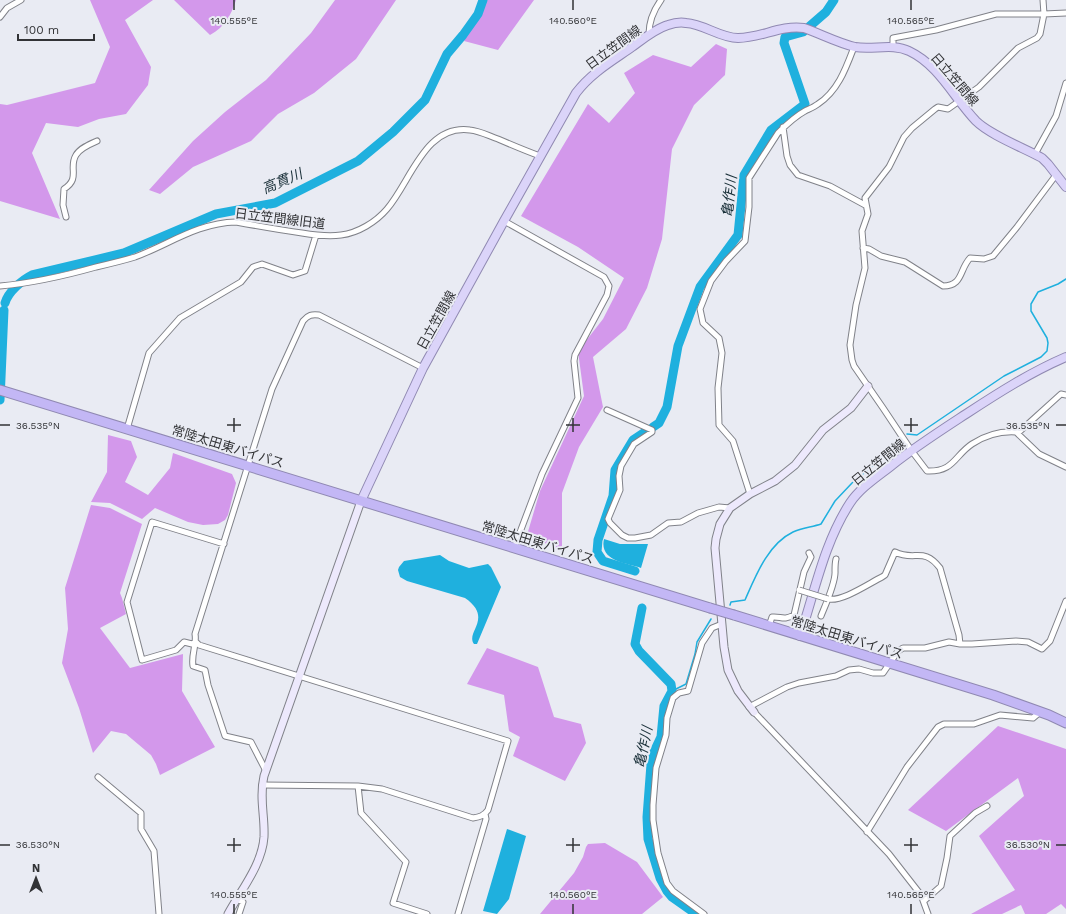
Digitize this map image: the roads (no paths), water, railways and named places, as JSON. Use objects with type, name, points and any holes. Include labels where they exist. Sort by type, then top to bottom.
[{"type":"highway","name":"常陸太田東バイパス","points":[[3,390],[993,695],[1066,723]]},
{"type":"main road","name":"日立笠間線","points":[[361,501],[423,368],[576,93],[583,84],[601,68],[649,34],[668,25],[684,22],[698,25],[736,38],[753,36],[783,28],[806,29],[854,46],[873,48],[894,47],[909,50],[929,64],[977,122],[983,127],[1035,154],[1048,164],[1066,187]]},
{"type":"main road","name":"日立笠間線","points":[[800,636],[826,552],[838,524],[851,501],[869,483],[911,450],[994,396],[1048,364],[1066,357]]},
{"type":"street","points":[[0,17],[7,8],[21,0]]},
{"type":"street","points":[[649,34],[649,24],[652,16],[662,0]]},
{"type":"street","points":[[1043,0],[1044,14],[1040,34],[1037,38],[1018,48],[979,87],[948,109],[938,107],[934,109],[912,128],[904,137],[889,167],[865,198],[868,214],[862,231],[862,248],[865,268],[855,312],[850,353],[854,366],[926,470],[941,470],[948,467],[972,444],[998,432],[1018,433],[1039,454],[1066,467]]},
{"type":"street","points":[[894,47],[893,38],[936,30],[996,14],[1066,13]]},
{"type":"street","points":[[750,494],[733,441],[719,425],[718,388],[722,353],[719,338],[703,323],[700,309],[711,281],[726,261],[745,241],[749,207],[749,178],[778,133],[793,119],[818,104],[831,93],[845,69],[854,46]]},
{"type":"street","points":[[1035,154],[1056,116],[1066,83]]},
{"type":"street","points":[[784,127],[787,156],[790,165],[798,175],[830,186],[866,205]]},
{"type":"street","name":"日立笠間線旧道","points":[[0,286],[50,279],[133,258],[208,226],[222,223],[236,222],[316,235],[340,236],[375,221],[387,209],[402,188],[425,150],[443,134],[456,130],[480,132],[540,156]]},
{"type":"street","points":[[66,217],[63,198],[64,189],[71,185],[73,180],[73,162],[77,154],[97,141]]},
{"type":"street","points":[[862,248],[869,249],[881,256],[905,262],[943,286],[950,286],[956,283],[970,258],[984,259],[993,256],[1017,227],[1056,174]]},
{"type":"street","points":[[504,221],[604,277],[609,286],[607,295],[575,355],[574,361],[579,393],[578,398],[542,474],[514,548]]},
{"type":"street","points":[[127,429],[149,353],[180,318],[241,282],[252,267],[262,264],[293,275],[306,271],[316,235]]},
{"type":"street","points":[[266,771],[251,742],[225,736],[208,685],[205,670],[193,666],[192,659],[196,642],[195,634],[272,389],[303,320],[311,314],[319,315],[423,368]]},
{"type":"street","points":[[868,386],[851,408],[823,430],[795,465],[775,481],[750,494],[730,508],[720,524],[715,548],[724,647],[728,670],[738,691],[752,709],[894,860],[921,895],[928,914]]},
{"type":"street","points":[[1018,433],[1061,394],[1066,395]]},
{"type":"street","points":[[607,410],[651,429],[652,432],[634,444],[621,466],[619,476],[620,490],[608,519],[622,535],[632,539],[648,536],[654,534],[668,523],[681,522],[698,513],[719,507],[730,508]]},
{"type":"street","points":[[228,914],[256,864],[262,846],[264,837],[261,804],[262,785],[266,771],[361,501]]},
{"type":"street","points":[[196,642],[192,644],[184,642],[176,650],[142,660],[127,602],[152,522],[224,544]]},
{"type":"street","points":[[799,590],[833,600],[841,598],[885,575],[894,552],[902,555],[925,556],[934,560],[940,568],[959,635],[960,644]]},
{"type":"street","points":[[768,626],[772,617],[783,619],[794,615],[804,572],[811,557],[809,553]]},
{"type":"street","points":[[821,616],[828,598],[835,571],[836,559]]},
{"type":"street","points":[[752,709],[787,687],[799,683],[836,676],[849,670],[859,669],[873,673],[882,673],[898,651],[903,648],[925,648],[949,642],[960,644],[1016,641],[1028,642],[1042,649],[1050,642],[1066,601]]},
{"type":"street","points":[[704,914],[673,891],[667,883],[658,853],[652,805],[656,768],[666,735],[667,718],[673,698],[679,693],[688,691],[702,643],[712,628],[722,624]]},
{"type":"street","points":[[196,642],[199,645],[508,741],[488,810],[485,814],[479,817],[472,818],[382,789],[358,786],[262,785]]},
{"type":"street","points":[[867,832],[907,767],[938,728],[944,724],[974,724],[1000,715],[1033,718],[1040,712]]},
{"type":"street","points":[[98,777],[141,813],[140,830],[154,850],[160,914]]},
{"type":"street","points":[[358,786],[361,813],[406,862],[393,903],[427,914]]},
{"type":"street","points":[[924,900],[940,886],[947,858],[950,836],[975,813],[987,806]]},
{"type":"street","points":[[458,914],[486,819],[485,814]]},
{"type":"street","points":[[236,899],[243,902],[238,914]]},
{"type":"water","points":[[604,539],[620,544],[648,544],[641,568],[610,557],[604,546]]},
{"type":"water","points":[[440,555],[449,561],[469,568],[488,564],[501,587],[477,644],[474,644],[472,639],[477,624],[477,612],[473,605],[465,598],[407,581],[400,577],[398,570],[404,561]]},
{"type":"water","points":[[507,829],[526,836],[509,899],[497,914],[483,911]]},
{"type":"waterway","name":"高貫川","points":[[5,303],[9,295],[16,287],[32,275],[124,253],[216,214],[275,203],[358,161],[393,132],[425,100],[447,54],[478,14],[483,0]]},
{"type":"waterway","name":"亀作川","points":[[653,427],[659,423],[667,407],[678,346],[700,287],[738,235],[744,175],[771,130],[805,104],[784,43],[785,37],[803,32],[826,12],[834,0]]},
{"type":"waterway","points":[[907,434],[917,435],[1004,376],[1041,357],[1047,351],[1048,343],[1047,338],[1031,311],[1031,304],[1038,292],[1066,279]]},
{"type":"waterway","name":"高貫川","points":[[0,400],[4,310]]},
{"type":"waterway","name":"亀作川","points":[[635,571],[603,561],[597,552],[598,540],[613,496],[615,470],[633,440],[648,430]]},
{"type":"waterway","points":[[730,605],[731,602],[745,600],[758,571],[776,544],[793,532],[821,524],[835,501],[852,483],[894,448],[896,440],[898,439]]},
{"type":"waterway","name":"亀作川","points":[[642,608],[635,644],[639,651],[671,684],[672,691],[664,706],[661,737],[653,754],[651,764],[647,817],[648,839],[660,878],[667,891],[672,897],[696,914]]},
{"type":"waterway","points":[[672,691],[686,684],[697,642],[711,619]]}]
